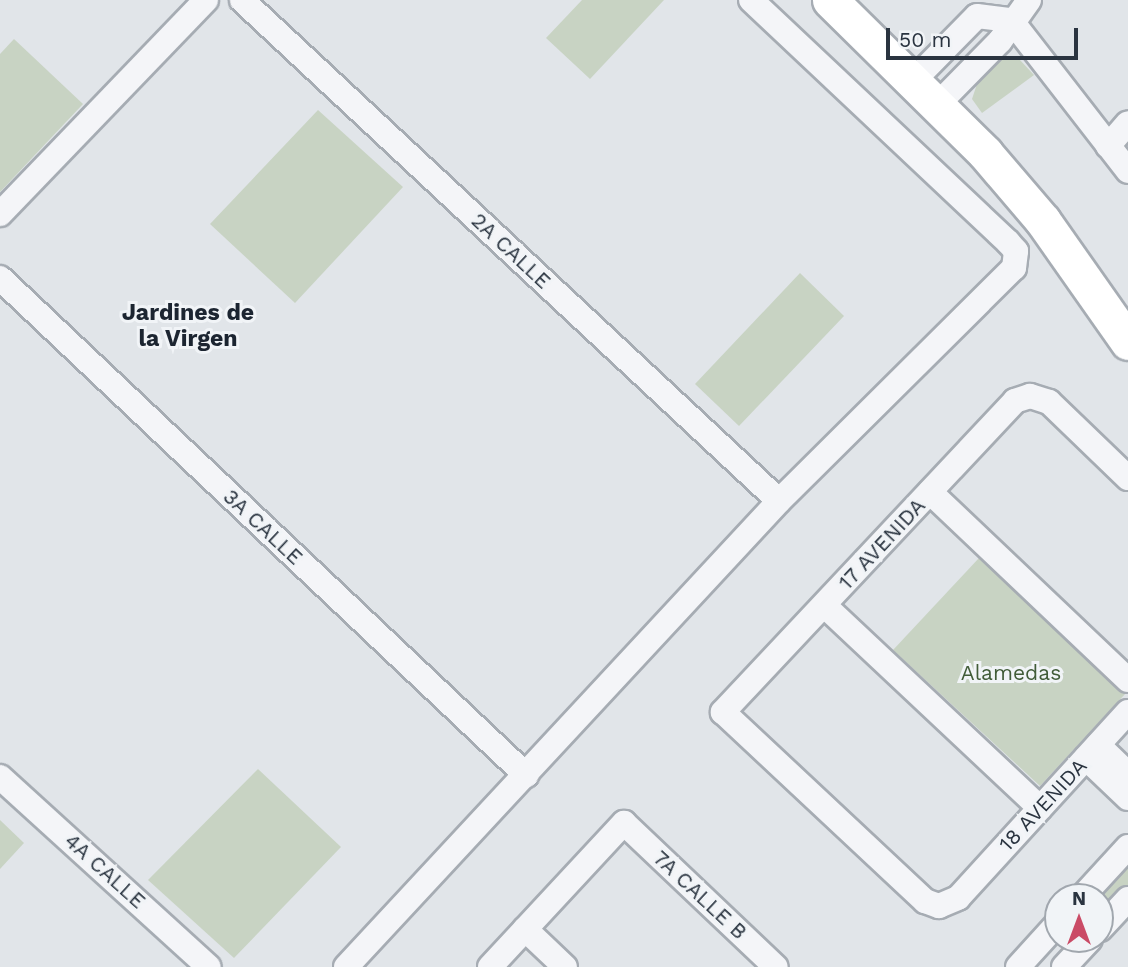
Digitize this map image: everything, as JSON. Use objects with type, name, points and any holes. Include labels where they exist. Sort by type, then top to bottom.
[{"type":"main road","points":[[830,0],[915,79],[1043,221],[1128,342]]},
{"type":"street","points":[[0,214],[206,0]]},
{"type":"street","name":"2A CALLE","points":[[242,0],[779,501]]},
{"type":"street","points":[[346,967],[779,501],[1014,268],[1016,251],[751,0]]},
{"type":"street","points":[[938,104],[1000,41],[1010,20],[1029,0]]},
{"type":"street","points":[[915,79],[977,16],[1010,20],[1128,171]]},
{"type":"street","points":[[1108,146],[1128,123]]},
{"type":"street","name":"3A CALLE","points":[[0,278],[526,775]]},
{"type":"street","name":"17 AVENIDA","points":[[958,898],[944,906],[925,901],[723,712],[825,606],[1010,404],[1030,396],[1049,402],[1128,478]]},
{"type":"street","points":[[930,492],[1128,680]]},
{"type":"street","points":[[825,606],[1040,808]]},
{"type":"street","name":"18 AVENIDA","points":[[958,898],[1128,712]]},
{"type":"street","points":[[1092,752],[1128,774]]},
{"type":"street","points":[[1092,752],[1128,798]]},
{"type":"street","name":"4A CALLE","points":[[0,777],[209,967]]},
{"type":"street","name":"7A CALLE B","points":[[525,929],[624,823],[776,967]]},
{"type":"street","points":[[1095,883],[1128,847]]},
{"type":"street","points":[[1114,914],[1128,899]]},
{"type":"street","points":[[490,967],[525,929],[565,967]]},
{"type":"street","points":[[1018,967],[1044,938]]},
{"type":"street","points":[[1064,967],[1077,953]]},
{"type":"green space","points":[[582,0],[664,0],[590,79],[546,38]]},
{"type":"green space","points":[[14,39],[83,104],[0,192],[0,54]]},
{"type":"green space","points":[[1019,59],[1034,75],[982,113],[972,99],[978,81],[999,60]]},
{"type":"green space","points":[[318,110],[403,187],[295,303],[210,224]]},
{"type":"green space","points":[[800,273],[844,316],[739,426],[695,384]]},
{"type":"green space","name":"Alamedas","points":[[979,558],[1126,693],[1040,786],[893,650]]},
{"type":"green space","points":[[258,769],[341,847],[234,958],[148,880]]},
{"type":"green space","points":[[0,820],[24,843],[0,869]]},
{"type":"green space","points":[[1128,854],[1128,891],[1114,906],[1114,883],[1101,883]]},
{"type":"district","name":"Jardines de la Virgen","points":[[188,326]]}]
